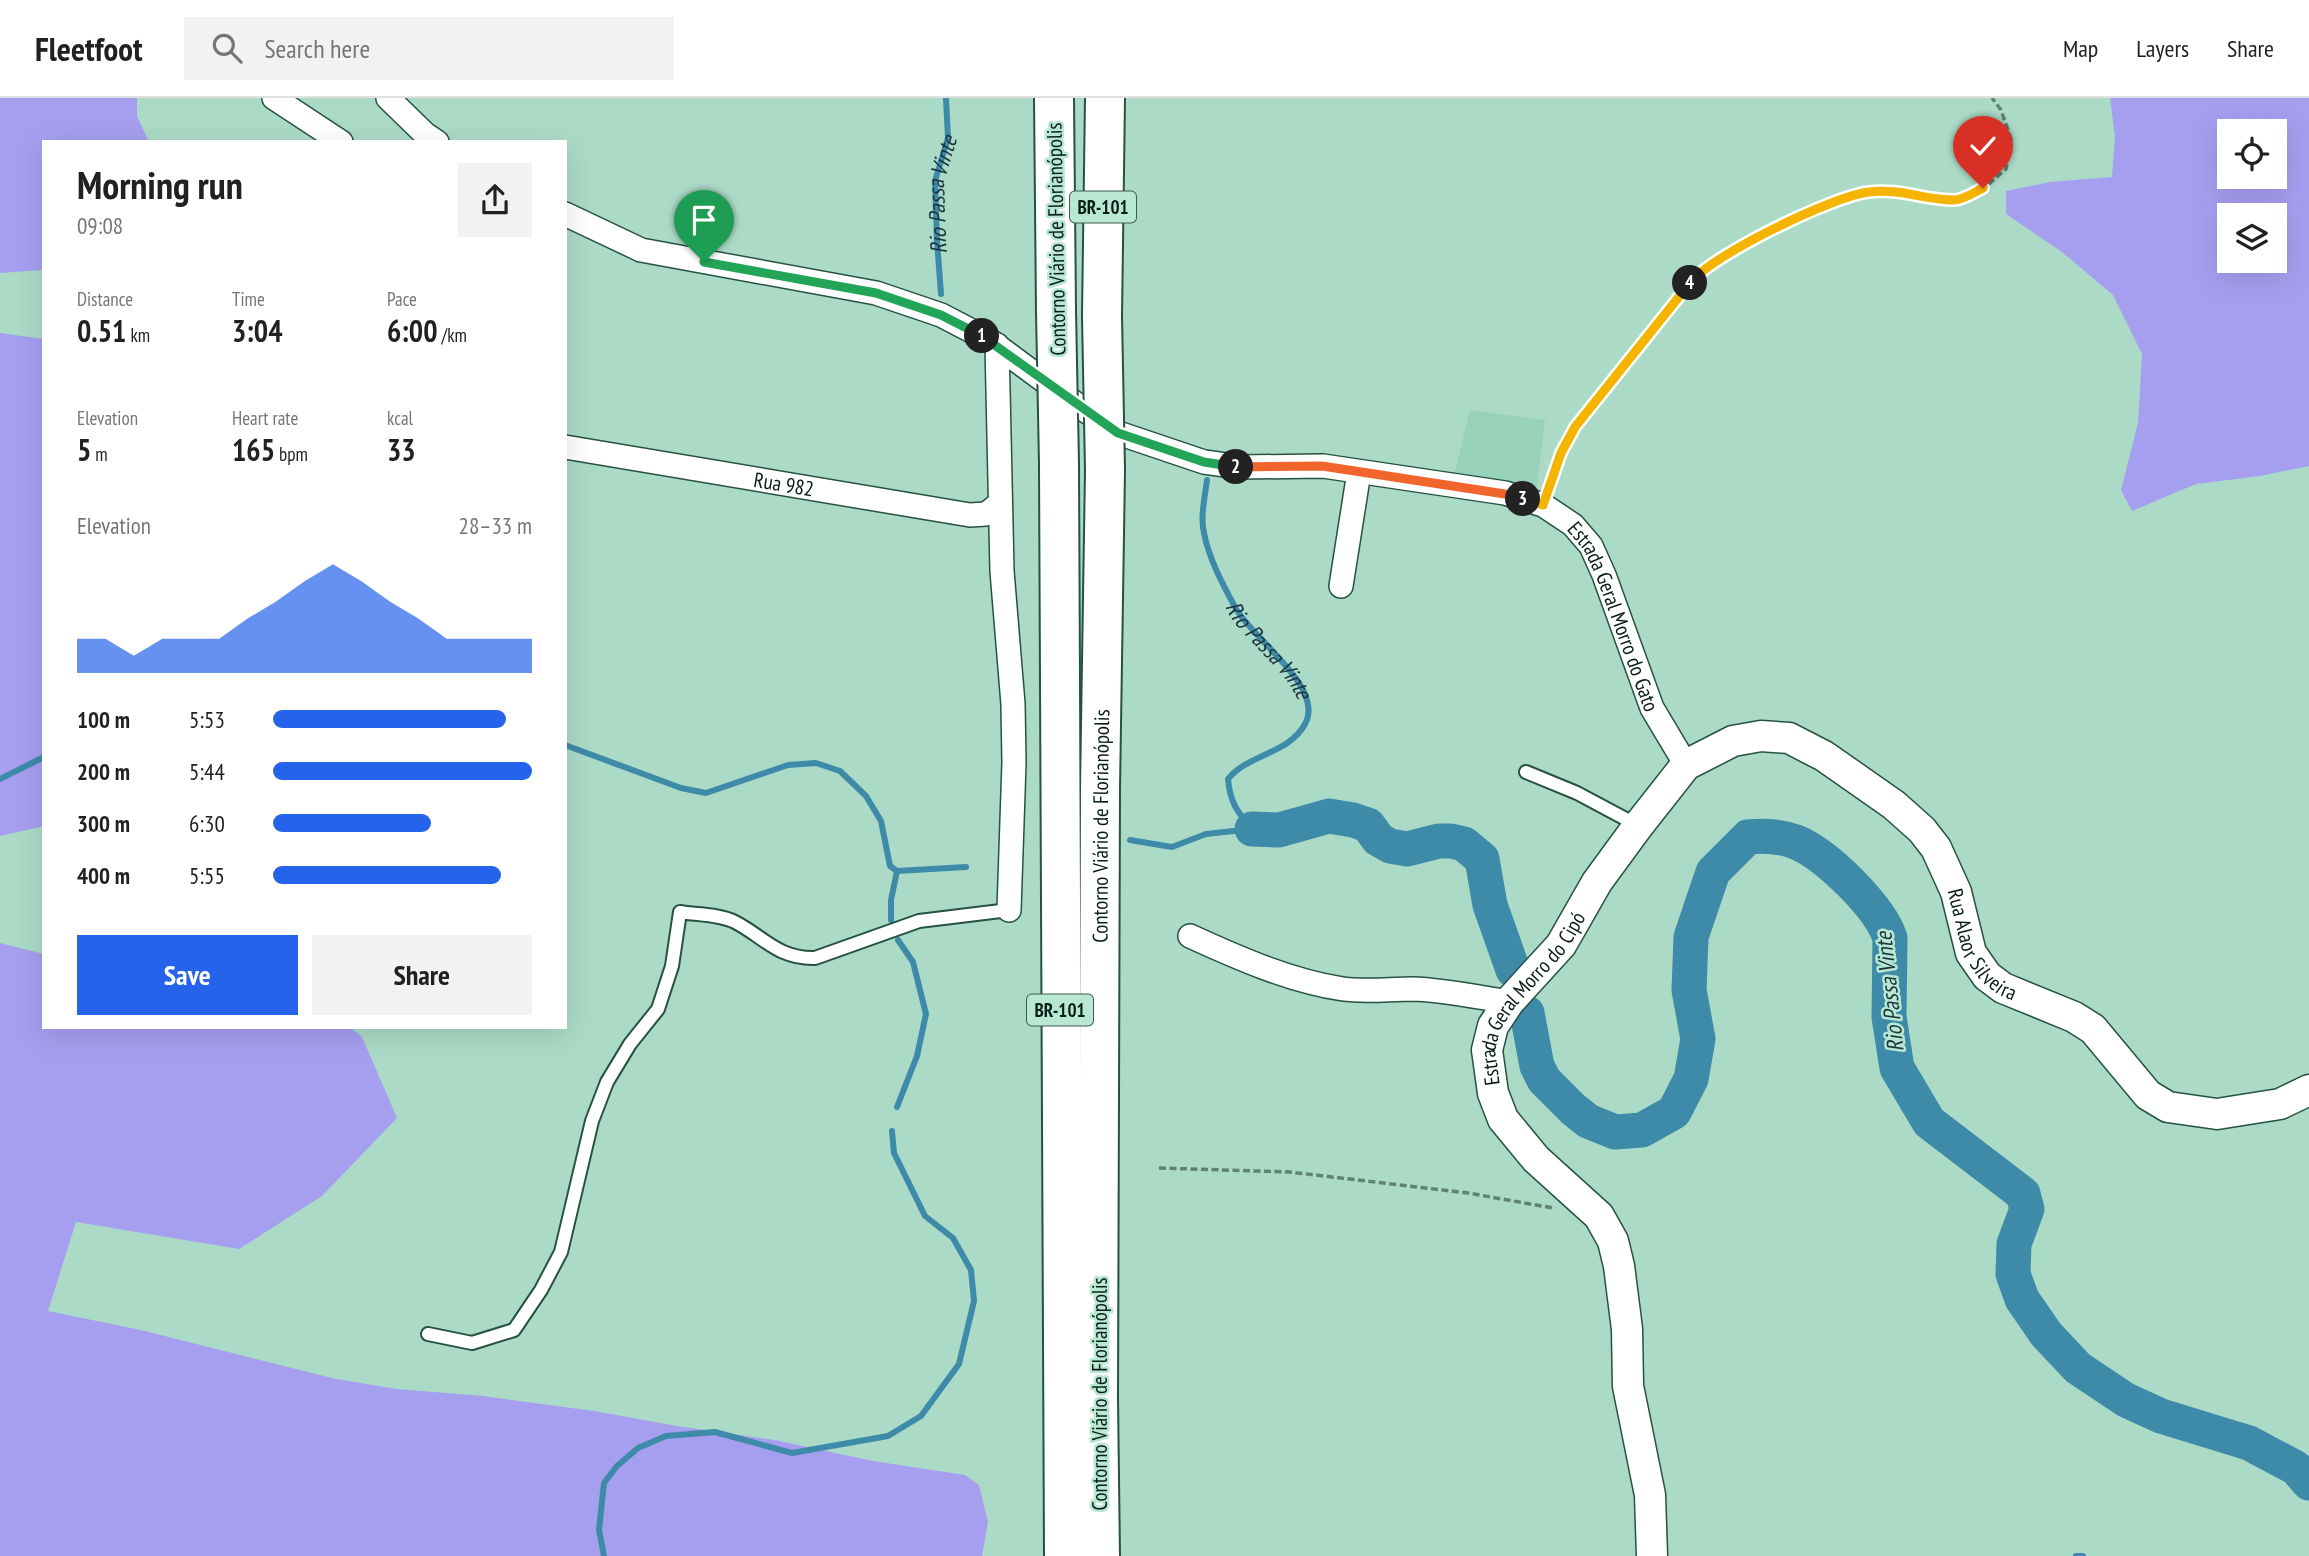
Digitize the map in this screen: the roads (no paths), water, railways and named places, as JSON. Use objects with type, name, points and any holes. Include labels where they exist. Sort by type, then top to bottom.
[{"type":"highway","name":"Contorno Viário de Florianópolis","points":[[1054,98],[1059,464],[1064,1556]]},
{"type":"highway","name":"Contorno Viário de Florianópolis","points":[[1100,1556],[1098,1399],[1105,98]]},
{"type":"street","points":[[274,98],[338,140]]},
{"type":"street","points":[[388,98],[434,140]]},
{"type":"street","name":"Estrada Geral Morro do Gato","points":[[567,215],[640,250],[876,293],[941,315],[997,345],[1118,433],[1204,462],[1240,467],[1322,466],[1505,494],[1543,505],[1573,525],[1591,546],[1652,708],[1686,765]]},
{"type":"street","points":[[997,345],[999,504],[1013,705],[1014,763],[1009,910]]},
{"type":"street","name":"Rua 982","points":[[567,447],[970,515],[986,514],[999,504]]},
{"type":"street","points":[[1341,586],[1359,472]]},
{"type":"street","name":"Rua Alaor Silveira","points":[[1686,765],[1733,741],[1761,736],[1789,738],[1824,756],[1894,805],[1922,830],[1936,848],[1956,892],[1971,953],[1987,976],[2003,988],[2074,1017],[2093,1029],[2148,1095],[2168,1107],[2217,1114],[2280,1104],[2309,1090]]},
{"type":"street","name":"Estrada Geral Morro do Cipó","points":[[1652,1556],[1650,1495],[1628,1386],[1627,1329],[1613,1241],[1600,1216],[1536,1159],[1503,1119],[1493,1093],[1487,1051],[1493,1026],[1509,1002],[1561,945],[1597,883],[1637,826],[1686,765]]},
{"type":"street","points":[[1190,936],[1315,983],[1345,989],[1415,989],[1509,1002]]},
{"type":"lane","points":[[1526,772],[1577,793],[1637,826]]},
{"type":"lane","points":[[428,1334],[472,1343],[514,1330],[541,1290],[561,1252],[592,1121],[607,1082],[630,1044],[658,1009],[672,966],[680,912],[735,922],[787,955],[815,958],[919,921],[1009,910]]},
{"type":"waterway","name":"Rio Passa Vinte","points":[[941,294],[935,181],[948,138],[946,98]]},
{"type":"waterway","name":"Rio Passa Vinte","points":[[1207,480],[1203,527],[1217,572],[1243,619],[1296,679],[1305,694],[1309,710],[1305,724],[1289,742],[1246,764],[1228,779],[1235,806],[1252,829]]},
{"type":"waterway","points":[[567,746],[681,788],[706,793],[788,765],[816,763],[840,771],[866,796],[881,821],[890,866],[897,871],[966,867]]},
{"type":"waterway","points":[[0,779],[42,758]]},
{"type":"waterway","name":"Rio Passa Vinte","points":[[1252,829],[1279,830],[1329,816],[1368,825],[1378,839],[1390,846],[1407,849],[1439,841],[1464,844],[1482,859],[1490,905],[1513,970]]},
{"type":"waterway","points":[[1130,840],[1172,847],[1206,834],[1252,829]]},
{"type":"waterway","name":"Rio Passa Vinte","points":[[1527,1013],[1537,1066],[1544,1080],[1588,1121],[1615,1132],[1642,1130],[1674,1112],[1691,1079],[1698,1039],[1689,990],[1691,937],[1713,872],[1748,837],[1779,837],[1809,849],[1837,870],[1864,897],[1890,938],[1889,1017],[1897,1068],[1929,1122],[2023,1194],[2027,1209],[2014,1244],[2013,1274],[2022,1299],[2046,1334],[2078,1368],[2126,1400],[2161,1416],[2249,1443],[2296,1468],[2309,1483]]},
{"type":"waterway","points":[[891,920],[891,900],[897,871]]},
{"type":"waterway","points":[[897,1107],[917,1056],[926,1014],[913,962],[898,940]]},
{"type":"waterway","points":[[604,1556],[599,1530],[604,1483],[617,1466],[638,1448],[666,1436],[715,1432],[792,1453],[888,1436],[921,1416],[959,1364],[974,1301],[971,1270],[953,1238],[925,1216],[894,1153],[892,1131]]},
{"type":"waterway","points":[[2076,1556],[2083,1556]]}]
